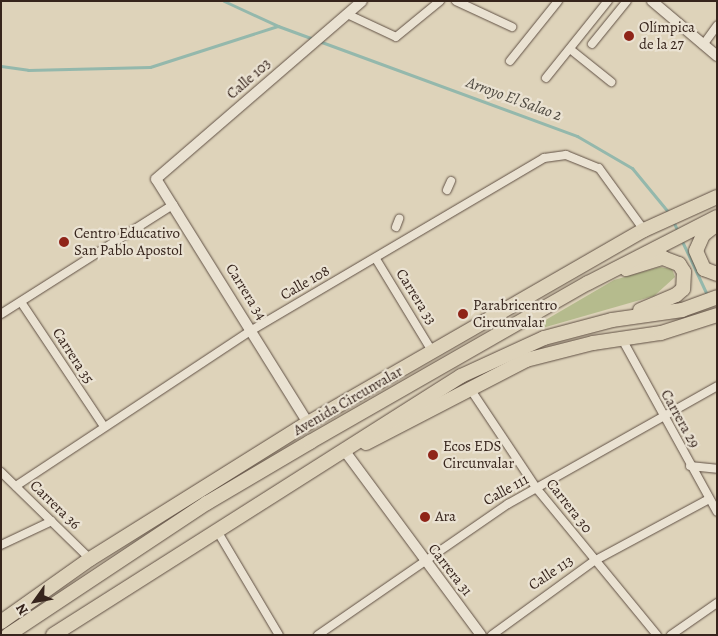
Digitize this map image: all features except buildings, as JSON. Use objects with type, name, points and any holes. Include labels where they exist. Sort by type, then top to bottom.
[{"type":"highway","points":[[1,622],[90,559],[308,424],[644,230],[717,197]]},
{"type":"highway","name":"Avenida Circunvalar","points":[[8,635],[207,503],[588,283],[672,237],[717,217]]},
{"type":"highway","points":[[717,224],[703,235],[696,251],[704,269],[717,274]]},
{"type":"highway","points":[[53,635],[216,529],[344,450],[397,414],[510,352],[612,320],[676,295],[685,281],[679,264],[670,259],[655,260],[588,283]]},
{"type":"highway","points":[[612,320],[711,299]]},
{"type":"highway","points":[[344,450],[377,438],[469,387],[545,354],[661,333],[714,316]]},
{"type":"street","name":"Calle 103","points":[[156,179],[362,1]]},
{"type":"street","points":[[346,14],[396,37],[440,1]]},
{"type":"street","points":[[456,1],[512,27]]},
{"type":"street","points":[[510,62],[558,1]]},
{"type":"street","points":[[546,78],[608,1]]},
{"type":"street","points":[[592,44],[627,1]]},
{"type":"street","points":[[652,1],[717,56]]},
{"type":"street","points":[[703,44],[717,26]]},
{"type":"street","points":[[570,49],[611,82]]},
{"type":"street","name":"Calle 108","points":[[16,486],[102,426],[252,330],[376,259],[544,158],[566,155],[599,168],[644,230]]},
{"type":"street","name":"Carrera 34","points":[[156,179],[252,330],[308,424]]},
{"type":"street","points":[[447,190],[451,181]]},
{"type":"street","points":[[1,314],[173,205]]},
{"type":"street","points":[[396,227],[399,219]]},
{"type":"street","name":"Carrera 33","points":[[376,259],[432,351]]},
{"type":"street","name":"Carrera 35","points":[[21,302],[102,426]]},
{"type":"street","name":"Carrera 29","points":[[622,339],[663,418],[717,512]]},
{"type":"street","name":"Calle 111","points":[[318,635],[424,562],[468,528],[717,386]]},
{"type":"street","name":"Carrera 30","points":[[469,387],[537,489],[594,561],[657,635]]},
{"type":"street","name":"Carrera 31","points":[[344,450],[424,562],[481,635]]},
{"type":"street","points":[[690,466],[717,469]]},
{"type":"street","name":"Carrera 36","points":[[1,472],[90,559]]},
{"type":"street","name":"Calle 113","points":[[492,635],[594,561],[708,499]]},
{"type":"street","points":[[1,545],[52,521]]},
{"type":"street","points":[[216,529],[279,635]]},
{"type":"street","points":[[672,635],[717,603]]},
{"type":"green space","points":[[660,267],[672,269],[675,277],[654,296],[539,329],[537,325],[614,280]]},
{"type":"waterway","name":"Arroyo El Salao 2","points":[[224,1],[278,26],[577,136],[632,168],[669,213]]},
{"type":"waterway","points":[[1,66],[28,70],[150,67],[278,26]]},
{"type":"waterway","name":"Arroyo El Salao 2","points":[[673,221],[679,234]]},
{"type":"waterway","name":"Arroyo El Salao 2","points":[[681,239],[708,297]]},
{"type":"place","name":"Olímpica de la 27","points":[[629,36]]},
{"type":"place","name":"Centro Educativo San Pablo Apostol","points":[[64,242]]},
{"type":"place","name":"Parabricentro Circunvalar","points":[[463,314]]},
{"type":"place","name":"Ecos EDS Circunvalar","points":[[433,455]]},
{"type":"place","name":"Ara","points":[[425,517]]}]
